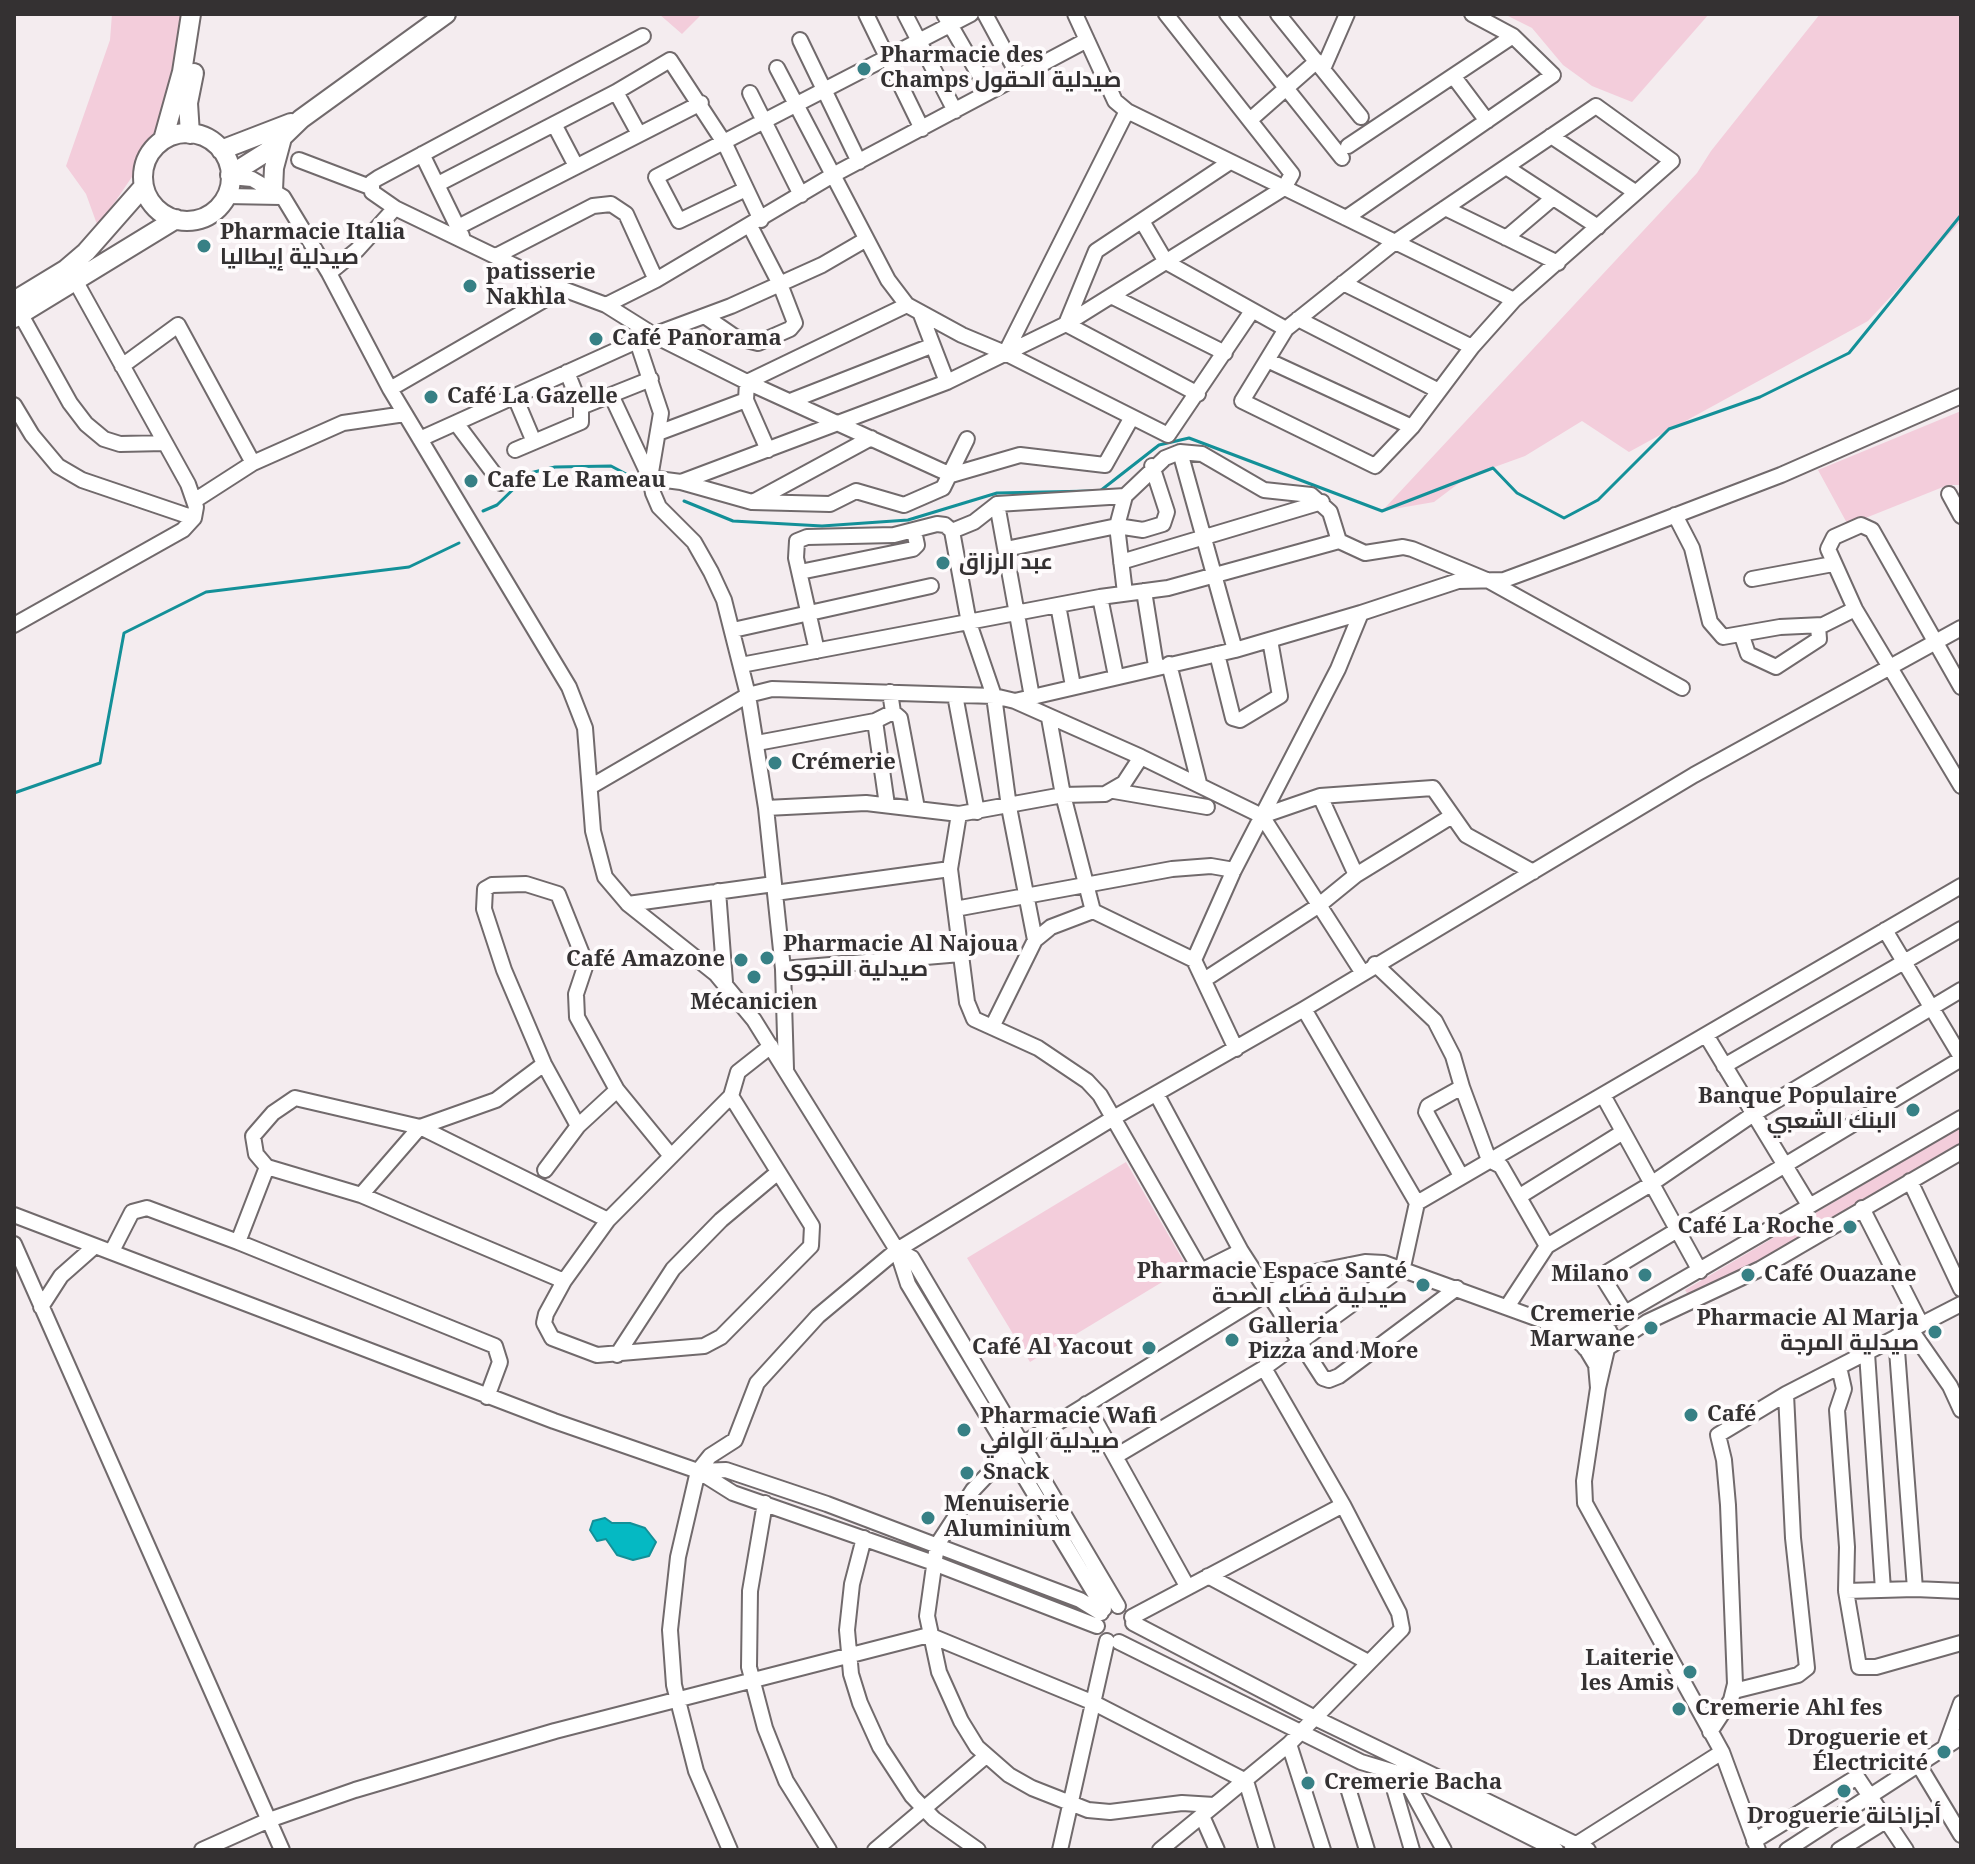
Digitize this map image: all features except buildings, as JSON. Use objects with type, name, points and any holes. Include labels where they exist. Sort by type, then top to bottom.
[{"type":"main road","points":[[176,219],[155,207],[144,186],[147,159],[163,140],[182,72],[191,14]]},
{"type":"main road","points":[[190,134],[188,103],[202,14]]},
{"type":"main road","points":[[16,311],[76,282],[176,219],[202,218],[214,212],[229,183],[301,119],[446,14]]},
{"type":"main road","points":[[221,150],[301,119]]},
{"type":"main road","points":[[163,140],[190,134],[204,137],[221,150],[229,183]]},
{"type":"main road","points":[[278,193],[275,163],[282,137]]},
{"type":"main road","points":[[16,311],[86,252],[144,186]]},
{"type":"street","points":[[866,14],[922,129]]},
{"type":"street","points":[[905,14],[955,111]]},
{"type":"street","points":[[746,189],[679,221],[658,185],[658,174],[725,144],[918,42],[947,19],[971,14]]},
{"type":"street","points":[[985,14],[1018,75]]},
{"type":"street","points":[[1075,14],[1115,101],[1127,111],[1514,300]]},
{"type":"street","points":[[681,482],[947,382],[1066,324],[1284,188],[1292,174],[1166,14]]},
{"type":"street","points":[[1227,14],[1287,88],[1345,152],[1513,36]]},
{"type":"street","points":[[1278,14],[1361,117]]},
{"type":"street","points":[[1250,120],[1320,65],[1346,14]]},
{"type":"street","points":[[1346,218],[1553,75],[1513,36],[1472,14]]},
{"type":"street","points":[[947,19],[989,92]]},
{"type":"street","points":[[370,187],[378,178],[643,36]]},
{"type":"street","points":[[800,40],[859,162]]},
{"type":"street","points":[[606,305],[756,223],[833,175],[1087,40]]},
{"type":"street","points":[[438,184],[616,92],[670,60],[725,144],[746,189],[795,323],[780,334],[758,343],[748,342],[706,317]]},
{"type":"street","points":[[777,68],[865,240],[888,280],[913,309],[947,382]]},
{"type":"street","points":[[1454,77],[1487,121]]},
{"type":"street","points":[[616,92],[639,134]]},
{"type":"street","points":[[750,93],[801,195]]},
{"type":"street","points":[[461,234],[576,166],[701,103]]},
{"type":"street","points":[[1596,106],[1672,161],[1514,300],[1437,390],[1412,427],[1375,466],[1242,401],[1286,329],[1395,242],[1551,136],[1596,106]]},
{"type":"street","points":[[1005,353],[1041,287],[1127,111]]},
{"type":"street","points":[[554,124],[576,166]]},
{"type":"street","points":[[1551,136],[1635,192]]},
{"type":"street","points":[[422,154],[461,234]]},
{"type":"street","points":[[299,160],[370,187],[378,197],[395,208],[461,234],[496,256],[563,289],[606,305],[657,337],[747,382],[793,400],[951,475],[1020,455],[1105,465],[1132,417]]},
{"type":"street","points":[[1066,324],[1096,251],[1230,162]]},
{"type":"street","points":[[1506,167],[1598,227]]},
{"type":"street","points":[[229,183],[278,193],[329,273],[390,389],[569,687],[585,728],[598,857],[605,877],[628,904],[696,955],[725,982],[771,1046],[897,1250],[908,1284],[1008,1453],[1085,1594],[1105,1614]]},
{"type":"street","points":[[1506,238],[1553,198]]},
{"type":"street","points":[[496,256],[593,206],[611,204],[626,214],[656,280]]},
{"type":"street","points":[[329,273],[357,250],[395,208]]},
{"type":"street","points":[[1445,208],[1558,263]]},
{"type":"street","points":[[1142,221],[1166,262],[1286,329]]},
{"type":"street","points":[[420,439],[637,341],[657,337],[780,284],[865,240]]},
{"type":"street","points":[[14,625],[183,530],[194,518],[194,501],[165,443],[76,282]]},
{"type":"street","points":[[1343,283],[1472,347]]},
{"type":"street","points":[[390,389],[563,289]]},
{"type":"street","points":[[1111,296],[1225,353]]},
{"type":"street","points":[[747,382],[913,309],[1168,435],[1252,311]]},
{"type":"street","points":[[16,311],[70,403],[86,424],[104,439],[120,444],[165,443]]},
{"type":"street","points":[[1298,319],[1437,390]]},
{"type":"street","points":[[1066,324],[1198,394]]},
{"type":"street","points":[[122,366],[178,325],[253,463]]},
{"type":"street","points":[[637,341],[660,402],[650,478]]},
{"type":"street","points":[[793,400],[931,346]]},
{"type":"street","points":[[1267,360],[1412,427]]},
{"type":"street","points":[[515,450],[578,424],[583,418],[567,372]]},
{"type":"street","points":[[581,407],[651,379]]},
{"type":"street","points":[[747,382],[746,400],[768,450]]},
{"type":"street","points":[[1015,701],[1235,650],[1458,581],[1504,580],[1781,475],[1961,396]]},
{"type":"street","points":[[515,397],[534,442]]},
{"type":"street","points":[[612,397],[650,478],[659,507],[694,542],[711,572],[733,630],[757,743],[766,808],[783,969],[786,1070]]},
{"type":"street","points":[[658,433],[746,400]]},
{"type":"street","points":[[14,405],[32,435],[58,466],[82,480],[194,518]]},
{"type":"street","points":[[194,501],[253,463],[343,423],[405,414]]},
{"type":"street","points":[[456,423],[501,483]]},
{"type":"street","points":[[752,502],[871,438]]},
{"type":"street","points":[[650,478],[681,482],[752,502],[830,504],[856,491],[904,505],[943,488],[967,439]]},
{"type":"street","points":[[1180,452],[1201,538],[1217,576],[1235,650]]},
{"type":"street","points":[[1125,593],[1117,526],[1125,496],[1152,466],[1180,452],[1202,454],[1264,490],[1311,495],[1330,512],[1339,541]]},
{"type":"street","points":[[1006,549],[1117,526],[1143,530],[1163,524],[1167,512],[1152,466]]},
{"type":"street","points":[[1949,494],[1961,516]]},
{"type":"street","points":[[952,531],[974,522],[997,504],[1125,496]]},
{"type":"street","points":[[1121,562],[1322,502]]},
{"type":"street","points":[[997,504],[1032,697]]},
{"type":"street","points":[[1675,515],[1695,558],[1710,622],[1723,637],[1780,627],[1818,626],[1855,609]]},
{"type":"street","points":[[817,651],[796,548],[801,539],[914,531],[941,524],[952,531],[969,623],[994,696],[1009,807],[1035,940]]},
{"type":"street","points":[[1961,687],[1869,526],[1861,525],[1834,537],[1828,549],[1855,609],[1892,665],[1961,786]]},
{"type":"street","points":[[800,572],[913,549],[917,545],[914,531]]},
{"type":"street","points":[[741,665],[1217,576],[1339,541],[1365,553],[1403,547],[1412,549],[1489,581],[1682,688]]},
{"type":"street","points":[[1752,579],[1833,564]]},
{"type":"street","points":[[733,630],[931,586]]},
{"type":"street","points":[[1144,591],[1199,783]]},
{"type":"street","points":[[1100,597],[1116,676]]},
{"type":"street","points":[[1058,605],[1073,686]]},
{"type":"street","points":[[1194,960],[1234,870],[1338,669],[1361,613]]},
{"type":"street","points":[[1742,636],[1748,654],[1776,667],[1819,639],[1818,626]]},
{"type":"street","points":[[730,1850],[696,1771],[676,1699],[671,1665],[672,1605],[685,1519],[698,1471],[710,1456],[735,1440],[751,1393],[789,1346],[835,1301],[897,1250],[1115,1117],[1304,1009],[1694,775],[1961,628]]},
{"type":"street","points":[[1217,654],[1233,718],[1240,720],[1280,696],[1270,640]]},
{"type":"street","points":[[590,787],[748,695],[772,689],[994,696],[1015,701],[1199,783],[1262,816],[1318,906],[1368,968],[1435,1021],[1453,1056],[1489,1160],[1501,1166],[1547,1246]]},
{"type":"street","points":[[890,692],[893,712],[900,718],[917,808]]},
{"type":"street","points":[[955,695],[977,812]]},
{"type":"street","points":[[757,743],[875,721],[893,712]]},
{"type":"street","points":[[1049,718],[1063,795],[1093,911]]},
{"type":"street","points":[[875,721],[887,805]]},
{"type":"street","points":[[1114,791],[1141,757]]},
{"type":"street","points":[[1262,816],[1320,796],[1433,788],[1466,835],[1533,872]]},
{"type":"street","points":[[766,808],[845,803],[959,814],[1063,795],[1114,791],[1207,807]]},
{"type":"street","points":[[1320,796],[1356,875]]},
{"type":"street","points":[[959,814],[950,869],[961,954],[974,1019],[1038,1048],[1087,1081],[1115,1117],[1201,1271],[1241,1251]]},
{"type":"street","points":[[1204,980],[1318,906],[1356,875],[1452,816]]},
{"type":"street","points":[[955,909],[1172,869],[1211,866],[1234,870]]},
{"type":"street","points":[[628,904],[718,891],[950,869]]},
{"type":"street","points":[[578,1126],[544,1064],[504,970],[484,909],[485,889],[492,885],[526,884],[558,894],[586,964],[576,994],[577,1017],[617,1090],[671,1156]]},
{"type":"street","points":[[1417,1203],[1604,1097],[1961,886]]},
{"type":"street","points":[[718,891],[725,982]]},
{"type":"street","points":[[993,1025],[1035,940],[1062,922],[1093,911],[1194,960],[1236,1049]]},
{"type":"street","points":[[1724,1066],[1961,929]]},
{"type":"street","points":[[1625,1313],[1605,1281],[1606,1273],[1678,1233],[1961,1058],[1885,930]]},
{"type":"street","points":[[783,969],[961,954]]},
{"type":"street","points":[[1507,1307],[1547,1246],[1651,1184],[1752,1115],[1961,990]]},
{"type":"street","points":[[1116,1456],[1264,1368],[1403,1267],[1417,1203],[1304,1009]]},
{"type":"street","points":[[1706,1035],[1809,1205]]},
{"type":"street","points":[[731,1096],[812,1226],[811,1246],[714,1342],[691,1348],[617,1355],[583,1353],[566,1347],[547,1332],[546,1314],[564,1281],[608,1220],[731,1096],[738,1072],[771,1046]]},
{"type":"street","points":[[361,1195],[420,1127],[508,1094],[544,1064]]},
{"type":"street","points":[[1461,1176],[1426,1112],[1428,1106],[1462,1087]]},
{"type":"street","points":[[545,1170],[578,1126],[617,1090]]},
{"type":"street","points":[[1157,1095],[1241,1251],[1323,1378],[1335,1379],[1457,1288]]},
{"type":"street","points":[[1604,1097],[1700,1271]]},
{"type":"street","points":[[564,1281],[361,1195],[267,1167],[256,1154],[253,1136],[273,1113],[295,1098],[420,1127],[608,1220]]},
{"type":"street","points":[[1555,1325],[1595,1324],[1625,1313],[1961,1118]]},
{"type":"street","points":[[1520,1196],[1623,1132]]},
{"type":"street","points":[[1214,1805],[1182,1803],[1110,1812],[1071,1806],[1032,1788],[986,1756],[961,1721],[929,1635],[927,1616],[931,1562],[937,1545],[986,1473],[1008,1453],[1268,1293],[1291,1281],[1331,1268],[1365,1262],[1403,1267],[1555,1325],[1596,1353],[1647,1322],[1760,1269],[1961,1152]]},
{"type":"street","points":[[238,1242],[267,1167]]},
{"type":"street","points":[[617,1355],[673,1269],[721,1220],[777,1173]]},
{"type":"street","points":[[1910,1181],[1961,1289]]},
{"type":"street","points":[[112,1251],[132,1212],[147,1208],[238,1242],[495,1346],[500,1362],[487,1397]]},
{"type":"street","points":[[1862,1208],[1916,1327],[1961,1410]]},
{"type":"street","points":[[14,1215],[487,1397],[698,1471],[712,1483],[765,1503],[931,1562],[1132,1620],[1315,1718],[1578,1848],[1722,1752]]},
{"type":"street","points":[[14,1244],[282,1850]]},
{"type":"street","points":[[41,1307],[61,1276],[95,1246]]},
{"type":"street","points":[[897,1250],[912,1258],[1024,1443],[1105,1614],[1113,1641],[1094,1703],[1060,1850]]},
{"type":"street","points":[[1710,1732],[1734,1691],[1728,1505],[1724,1460],[1718,1435],[1786,1394],[1961,1304]]},
{"type":"street","points":[[1595,1324],[1611,1333],[1598,1388],[1584,1481],[1585,1503],[1722,1752],[1756,1845],[1854,1778],[1861,1779],[1902,1849]]},
{"type":"street","points":[[1595,1324],[1581,1337],[1596,1365],[1598,1388]]},
{"type":"street","points":[[1896,1337],[1915,1589]]},
{"type":"street","points":[[1867,1353],[1883,1590]]},
{"type":"street","points":[[1839,1367],[1844,1389],[1837,1413],[1847,1547],[1846,1591],[1859,1667],[1876,1667],[1961,1643]]},
{"type":"street","points":[[1160,1850],[1289,1744],[1366,1661],[1400,1634],[1402,1621],[1343,1505],[1264,1368]]},
{"type":"street","points":[[1734,1691],[1798,1675],[1807,1668],[1793,1538],[1786,1394]]},
{"type":"street","points":[[1086,1404],[1187,1586]]},
{"type":"street","points":[[698,1471],[713,1468],[743,1475],[1085,1594]]},
{"type":"street","points":[[765,1503],[748,1613],[752,1680],[765,1728],[786,1781],[829,1850]]},
{"type":"street","points":[[1113,1641],[1129,1635],[1132,1620],[1187,1586],[1343,1505]]},
{"type":"street","points":[[864,1538],[849,1600],[848,1653],[855,1689],[872,1732],[923,1808],[978,1850]]},
{"type":"street","points":[[1208,1576],[1366,1661]]},
{"type":"street","points":[[1846,1591],[1961,1591]]},
{"type":"street","points":[[202,1850],[269,1820],[511,1744],[848,1653],[929,1635],[1094,1703],[1246,1781],[1267,1850]]},
{"type":"street","points":[[1113,1641],[1361,1762],[1411,1777],[1556,1850]]},
{"type":"street","points":[[1945,1748],[1961,1703]]},
{"type":"street","points":[[1787,1850],[1920,1767],[1961,1737]]},
{"type":"street","points":[[1289,1744],[1323,1850]]},
{"type":"street","points":[[875,1850],[986,1756]]},
{"type":"street","points":[[1920,1767],[1961,1835]]},
{"type":"street","points":[[1391,1778],[1412,1850]]},
{"type":"street","points":[[1348,1788],[1367,1850]]},
{"type":"street","points":[[1410,1788],[1444,1850]]},
{"type":"street","points":[[1202,1816],[1217,1850]]},
{"type":"street","points":[[1839,1850],[1887,1820]]},
{"type":"street","points":[[1182,1832],[1187,1850]]},
{"type":"shaded area","points":[[112,14],[185,14],[167,108],[140,165],[98,227],[86,194],[66,166],[110,40]]},
{"type":"shaded area","points":[[659,14],[702,14],[682,34]]},
{"type":"shaded area","points":[[1504,14],[1709,14],[1632,102],[1592,86],[1563,65],[1532,28]]},
{"type":"shaded area","points":[[1820,14],[1961,14],[1961,221],[1868,321],[1629,452],[1582,421],[1525,456],[1467,477],[1434,502],[1382,511],[1697,173]]},
{"type":"shaded area","points":[[1961,411],[1961,485],[1948,485],[1848,525],[1818,470]]},
{"type":"shaded area","points":[[1961,1127],[1961,1146],[1740,1273],[1688,1295],[1685,1290]]},
{"type":"shaded area","points":[[1126,1162],[1187,1267],[1030,1362],[967,1258]]},
{"type":"water","points":[[605,1518],[612,1523],[630,1523],[645,1528],[656,1542],[649,1556],[633,1560],[617,1555],[606,1539],[597,1541],[590,1530],[593,1521]]},
{"type":"waterway","points":[[1100,491],[1159,445],[1189,438],[1382,511],[1493,468],[1517,493],[1564,518],[1598,500],[1669,429],[1760,397],[1849,353],[1961,215]]},
{"type":"waterway","points":[[483,511],[497,505],[530,473],[555,467],[611,466],[647,485]]},
{"type":"waterway","points":[[684,501],[733,521],[822,526],[908,520],[997,493],[1092,491]]},
{"type":"waterway","points":[[14,793],[100,763],[124,633],[206,592],[409,567],[459,543]]},
{"type":"place","name":"Pharmacie des Champs صيدلية الحقول","points":[[864,69]]},
{"type":"place","name":"Pharmacie Italia صيدلية إيطاليا","points":[[204,246]]},
{"type":"place","name":"patisserie Nakhla","points":[[470,286]]},
{"type":"place","name":"Café Panorama","points":[[596,339]]},
{"type":"place","name":"Café La Gazelle","points":[[431,397]]},
{"type":"place","name":"Cafe Le Rameau","points":[[471,481]]},
{"type":"place","name":"عبد الرزاق","points":[[943,563]]},
{"type":"place","name":"Crémerie","points":[[775,763]]},
{"type":"place","name":"Pharmacie Al Najoua صيدلية النجوى","points":[[767,958]]},
{"type":"place","name":"Café Amazone","points":[[741,960]]},
{"type":"place","name":"Mécanicien","points":[[754,977]]},
{"type":"place","name":"Banque Populaire البنك الشعبي","points":[[1913,1110]]},
{"type":"place","name":"Café La Roche","points":[[1850,1227]]},
{"type":"place","name":"Milano","points":[[1645,1275]]},
{"type":"place","name":"Café Ouazane","points":[[1748,1275]]},
{"type":"place","name":"Pharmacie Espace Santé صيدلية فضاء الصحة","points":[[1423,1285]]},
{"type":"place","name":"Cremerie Marwane","points":[[1651,1328]]},
{"type":"place","name":"Pharmacie Al Marja صيدلية المرجة","points":[[1935,1332]]},
{"type":"place","name":"Galleria Pizza and More","points":[[1232,1340]]},
{"type":"place","name":"Café Al Yacout","points":[[1149,1348]]},
{"type":"place","name":"Café","points":[[1691,1415]]},
{"type":"place","name":"Pharmacie Wafi صيدلية الوافي","points":[[964,1430]]},
{"type":"place","name":"Snack","points":[[967,1473]]},
{"type":"place","name":"Menuiserie Aluminium","points":[[928,1518]]},
{"type":"place","name":"Laiterie les Amis","points":[[1690,1672]]},
{"type":"place","name":"Cremerie Ahl fes","points":[[1679,1709]]},
{"type":"place","name":"Droguerie et Électricité","points":[[1944,1752]]},
{"type":"place","name":"Cremerie Bacha","points":[[1308,1783]]},
{"type":"place","name":"Droguerie أجزاخانة","points":[[1844,1791]]}]
